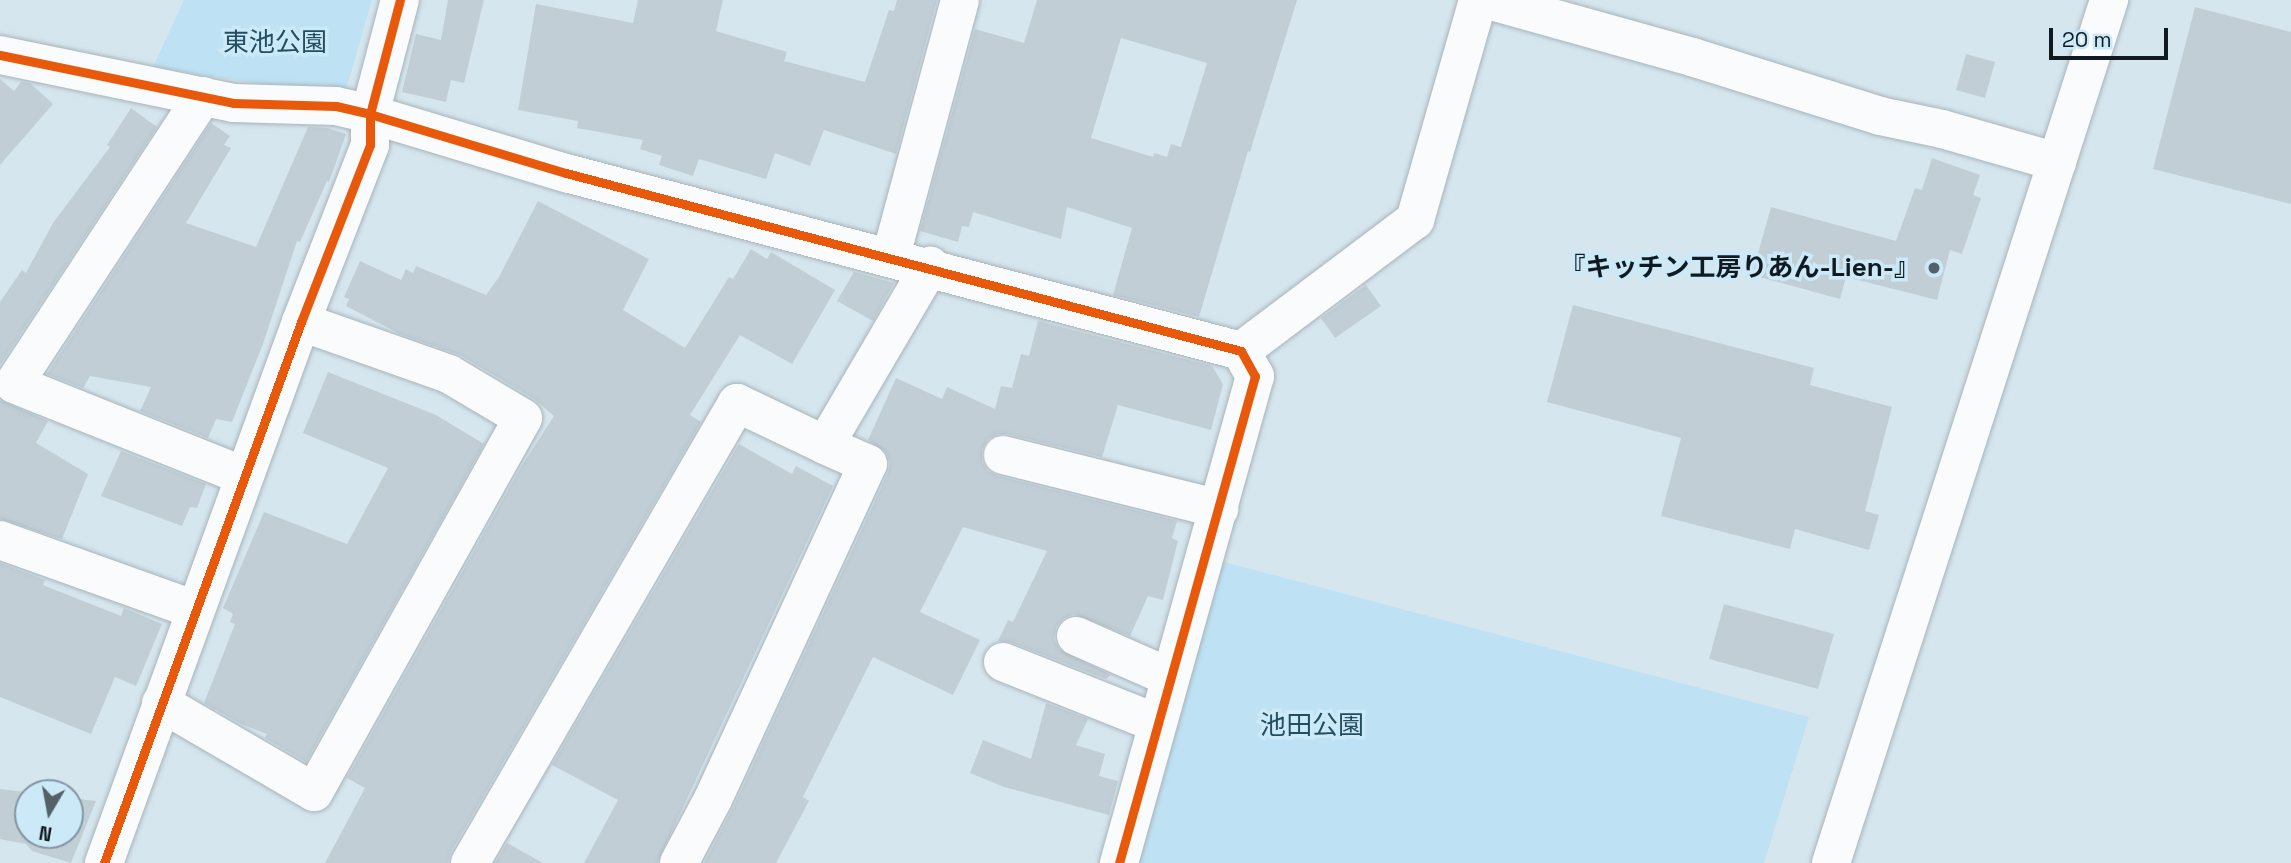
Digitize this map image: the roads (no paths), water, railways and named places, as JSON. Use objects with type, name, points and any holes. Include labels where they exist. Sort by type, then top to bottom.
[{"type":"street","points":[[104,863],[161,703],[181,604],[244,476],[370,145],[370,114],[400,0]]},
{"type":"street","points":[[891,256],[960,0]]},
{"type":"street","points":[[1241,351],[1415,220],[1479,0]]},
{"type":"street","points":[[1488,0],[1692,57],[1880,116],[1942,129],[2057,162]]},
{"type":"street","points":[[1831,863],[2109,0]]},
{"type":"street","points":[[0,55],[233,103],[336,106],[370,114],[566,173],[930,266],[1241,351],[1255,376],[1119,863]]},
{"type":"street","points":[[203,96],[14,384],[244,476]]},
{"type":"street","points":[[825,445],[930,266]]},
{"type":"street","points":[[161,703],[314,792],[523,418],[449,374],[301,322]]},
{"type":"street","points":[[470,863],[737,403],[868,464],[713,799],[679,863]]},
{"type":"street","points":[[1003,455],[1219,509]]},
{"type":"street","points":[[0,540],[181,604]]},
{"type":"street","points":[[1076,636],[1169,677]]},
{"type":"street","points":[[1003,662],[1156,723]]},
{"type":"place","name":"『キッチン工房りあん-Lien-』","points":[[1934,268]]},
{"type":"park label","name":"東池公園","points":[[275,43]]},
{"type":"park label","name":"池田公園","points":[[1312,726]]}]
